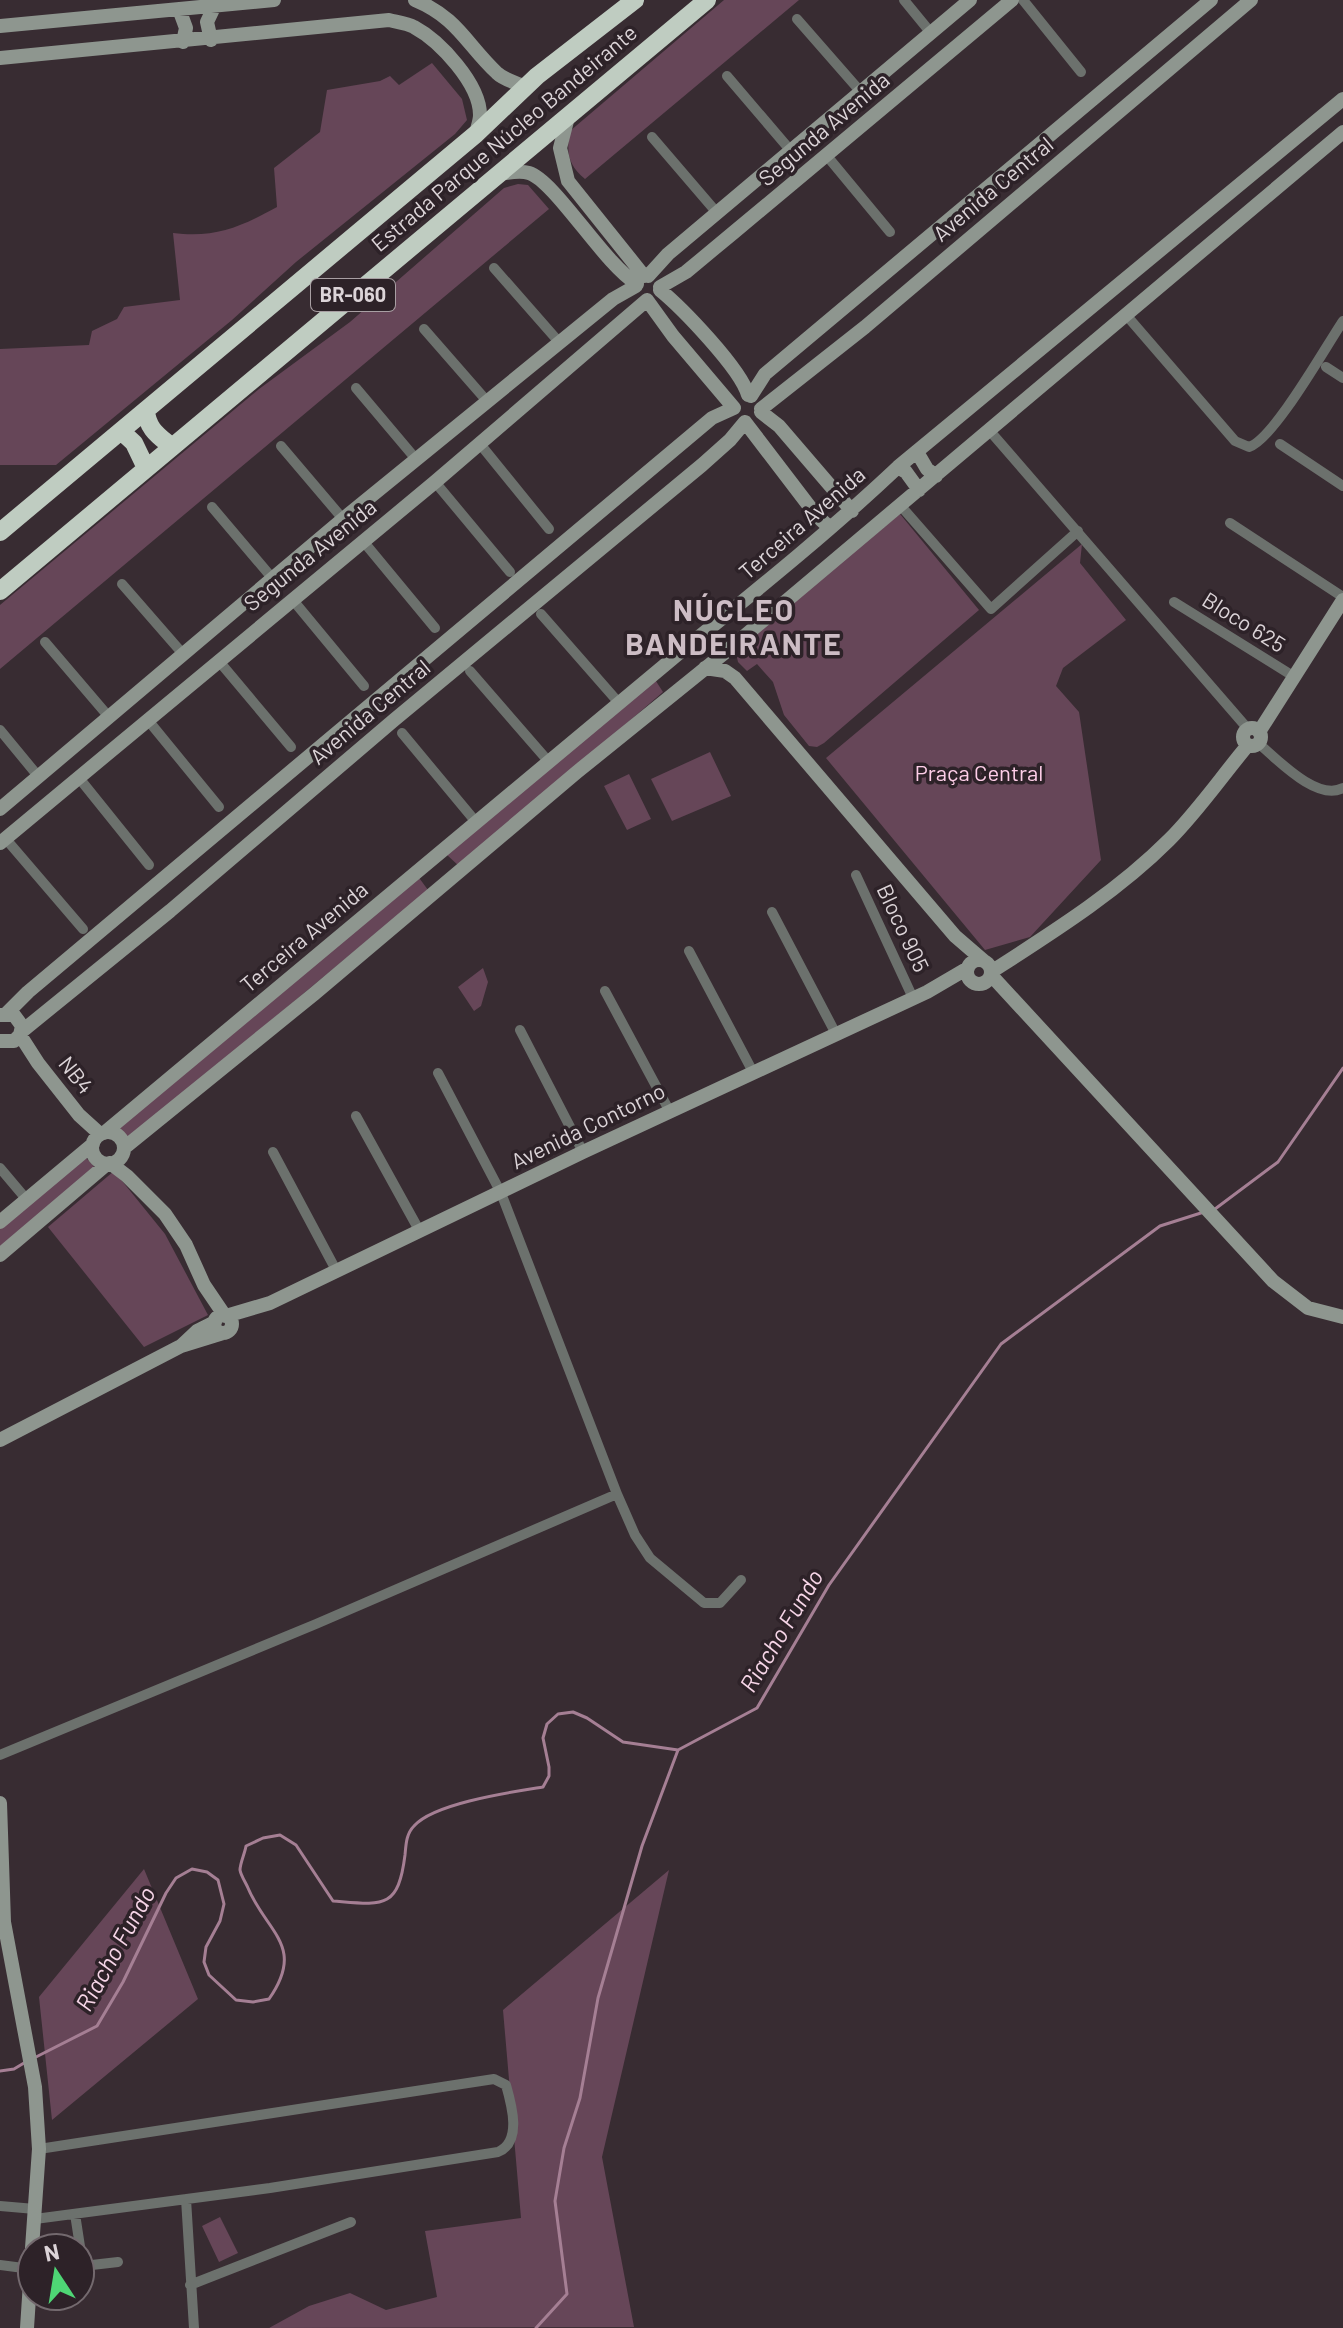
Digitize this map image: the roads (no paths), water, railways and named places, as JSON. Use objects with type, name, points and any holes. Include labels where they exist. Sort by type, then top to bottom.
[{"type":"highway","name":"Estrada Parque Núcleo Bandeirante","points":[[0,532],[476,134],[526,87],[635,0]]},
{"type":"highway","name":"Estrada Parque Núcleo Bandeirante","points":[[0,591],[707,0]]},
{"type":"highway","points":[[146,410],[149,426],[172,447]]},
{"type":"highway","points":[[121,431],[134,443],[146,468]]},
{"type":"street","points":[[0,26],[274,0]]},
{"type":"street","points":[[415,0],[436,9],[461,30],[499,75],[526,87]]},
{"type":"street","points":[[904,0],[931,33]]},
{"type":"street","name":"Segunda Avenida","points":[[0,809],[415,458],[613,299],[641,281],[660,260],[970,0]]},
{"type":"street","name":"Segunda Avenida","points":[[660,289],[686,272],[1012,0]]},
{"type":"street","points":[[1023,0],[1081,72]]},
{"type":"street","name":"Avenida Central","points":[[749,396],[765,374],[1211,0]]},
{"type":"street","name":"Avenida Central","points":[[761,410],[865,327],[1245,2]]},
{"type":"street","points":[[211,40],[207,22],[215,5]]},
{"type":"street","points":[[179,9],[186,24],[183,42]]},
{"type":"street","points":[[797,19],[860,91]]},
{"type":"street","points":[[0,58],[211,40],[389,20],[412,25],[441,47],[465,76],[480,115],[476,134]]},
{"type":"street","points":[[441,47],[451,49],[460,42],[461,30]]},
{"type":"street","points":[[898,59],[901,72],[912,84]]},
{"type":"street","points":[[879,75],[890,82],[896,98]]},
{"type":"street","points":[[727,76],[791,151]]},
{"type":"street","name":"Terceira Avenida","points":[[0,1222],[416,872],[751,596],[852,511],[898,467],[1343,99]]},
{"type":"street","points":[[568,116],[561,134],[562,158],[568,181],[641,281],[641,297],[647,300],[816,515],[830,528]]},
{"type":"street","points":[[0,1255],[728,650],[1343,132]]},
{"type":"street","points":[[652,137],[718,214]]},
{"type":"street","points":[[827,156],[890,232]]},
{"type":"street","points":[[498,174],[520,172],[540,178],[621,272],[641,281],[656,279],[660,289],[683,309],[740,376],[749,396]]},
{"type":"street","points":[[572,216],[586,204]]},
{"type":"street","points":[[494,268],[559,342]]},
{"type":"street","points":[[647,300],[654,298],[660,289]]},
{"type":"street","points":[[1114,289],[1119,303],[1235,441],[1249,447],[1262,441],[1275,424],[1343,321]]},
{"type":"street","name":"Segunda Avenida","points":[[3,841],[435,482],[647,300]]},
{"type":"street","points":[[848,305],[850,317],[865,327]]},
{"type":"street","points":[[1095,306],[1105,312],[1112,328]]},
{"type":"street","points":[[424,329],[486,400]]},
{"type":"street","points":[[1326,367],[1343,378]]},
{"type":"street","points":[[356,388],[415,458]]},
{"type":"street","points":[[734,408],[739,398],[756,398],[761,410],[852,511]]},
{"type":"street","name":"Avenida Central","points":[[3,1012],[505,594],[514,577],[712,418],[734,408]]},
{"type":"street","points":[[745,422],[755,420],[761,410]]},
{"type":"street","name":"Avenida Central","points":[[10,1041],[533,610],[702,465],[745,422]]},
{"type":"street","points":[[989,430],[1253,737],[1313,787],[1327,792],[1343,788]]},
{"type":"street","points":[[445,434],[463,457]]},
{"type":"street","points":[[480,444],[549,529]]},
{"type":"street","points":[[1280,444],[1343,486]]},
{"type":"street","points":[[281,446],[343,519]]},
{"type":"street","points":[[430,447],[449,470]]},
{"type":"street","points":[[917,452],[927,469],[936,476]]},
{"type":"street","points":[[898,467],[906,472],[919,490]]},
{"type":"street","points":[[435,482],[514,577],[533,610],[619,703]]},
{"type":"street","points":[[816,515],[837,496]]},
{"type":"street","points":[[900,505],[991,609],[1078,531]]},
{"type":"street","points":[[212,507],[273,579]]},
{"type":"street","points":[[1230,523],[1343,598]]},
{"type":"street","points":[[363,541],[435,628]]},
{"type":"street","points":[[122,584],[183,654]]},
{"type":"street","points":[[505,594],[533,610]]},
{"type":"street","name":"Avenida Contorno","points":[[0,1440],[181,1346],[197,1331],[258,1313],[270,1303],[336,1270],[583,1152],[920,995],[981,972],[1022,952],[1117,886],[1166,842],[1253,737],[1343,598]]},
{"type":"street","points":[[292,599],[364,686]]},
{"type":"street","name":"Bloco 625","points":[[1174,602],[1293,676]]},
{"type":"street","points":[[45,642],[109,717]]},
{"type":"street","points":[[728,650],[735,678]]},
{"type":"street","points":[[678,654],[678,666],[699,673],[725,671],[735,678],[955,936],[981,972],[1019,1008],[1273,1281],[1308,1308],[1343,1317]]},
{"type":"street","points":[[218,660],[291,747]]},
{"type":"street","points":[[470,671],[549,762]]},
{"type":"street","points":[[653,675],[665,677],[675,692]]},
{"type":"street","points":[[148,683],[157,700],[166,703]]},
{"type":"street","points":[[130,699],[144,704],[147,719],[219,807]]},
{"type":"street","points":[[0,730],[38,776]]},
{"type":"street","points":[[402,733],[476,822]]},
{"type":"street","points":[[79,778],[149,865]]},
{"type":"street","points":[[271,789],[270,795],[275,805],[287,812]]},
{"type":"street","points":[[247,810],[260,811],[270,825]]},
{"type":"street","points":[[3,841],[83,929]]},
{"type":"street","points":[[438,854],[444,865],[456,874]]},
{"type":"street","points":[[416,872],[429,879],[435,892]]},
{"type":"street","name":"Bloco 905","points":[[856,875],[920,995]]},
{"type":"street","points":[[772,912],[836,1034]]},
{"type":"street","points":[[689,951],[753,1072]]},
{"type":"street","points":[[605,991],[670,1112]]},
{"type":"street","name":"NB4","points":[[3,1012],[18,1018],[22,1026],[10,1041],[38,1063],[98,1138]]},
{"type":"street","points":[[520,1030],[583,1152]]},
{"type":"street","points":[[438,1073],[501,1193],[635,1535],[650,1558],[704,1603],[720,1603],[741,1580]]},
{"type":"street","points":[[356,1116],[419,1230]]},
{"type":"street","points":[[116,1158],[97,1159],[98,1138],[118,1135],[116,1158],[175,1228],[195,1261],[223,1322]]},
{"type":"street","points":[[273,1152],[336,1270]]},
{"type":"street","points":[[0,1168],[27,1200]]},
{"type":"street","points":[[0,1755],[316,1624],[617,1494]]},
{"type":"street","points":[[0,1803],[4,1922],[35,2087],[39,2149],[34,2232]]},
{"type":"street","points":[[0,2206],[35,2214],[75,2214],[498,2152],[508,2148],[512,2141],[506,2085],[494,2079],[39,2149]]},
{"type":"street","points":[[186,2199],[194,2328]]},
{"type":"street","points":[[75,2214],[83,2266],[118,2262]]},
{"type":"street","points":[[190,2285],[351,2222]]},
{"type":"waterway","name":"Riacho Fundo","points":[[1215,1209],[1278,1162],[1343,1068]]},
{"type":"waterway","name":"Riacho Fundo","points":[[34,2058],[97,2026],[123,1982],[166,1893],[176,1878],[192,1869],[207,1872],[218,1880],[224,1904],[220,1921],[206,1947],[204,1962],[209,1975],[236,2000],[253,2002],[269,1999],[280,1981],[284,1952],[240,1870],[246,1846],[280,1835],[296,1845],[333,1901],[376,1903],[392,1895],[398,1886],[408,1836],[411,1829],[424,1818],[474,1800],[543,1787],[549,1776],[543,1738],[547,1724],[558,1714],[573,1712],[587,1718],[623,1742],[678,1750],[757,1708],[829,1585],[1001,1344],[1160,1226],[1204,1212]]},
{"type":"waterway","points":[[536,2328],[567,2294],[555,2201],[564,2148],[580,2098],[598,1998],[642,1846],[678,1750]]},
{"type":"waterway","name":"Riacho Fundo","points":[[0,2071],[14,2069],[24,2063]]},
{"type":"district","name":"NÚCLEO BANDEIRANTE","points":[[734,628]]},
{"type":"park label","name":"Praça Central","points":[[979,773]]}]
